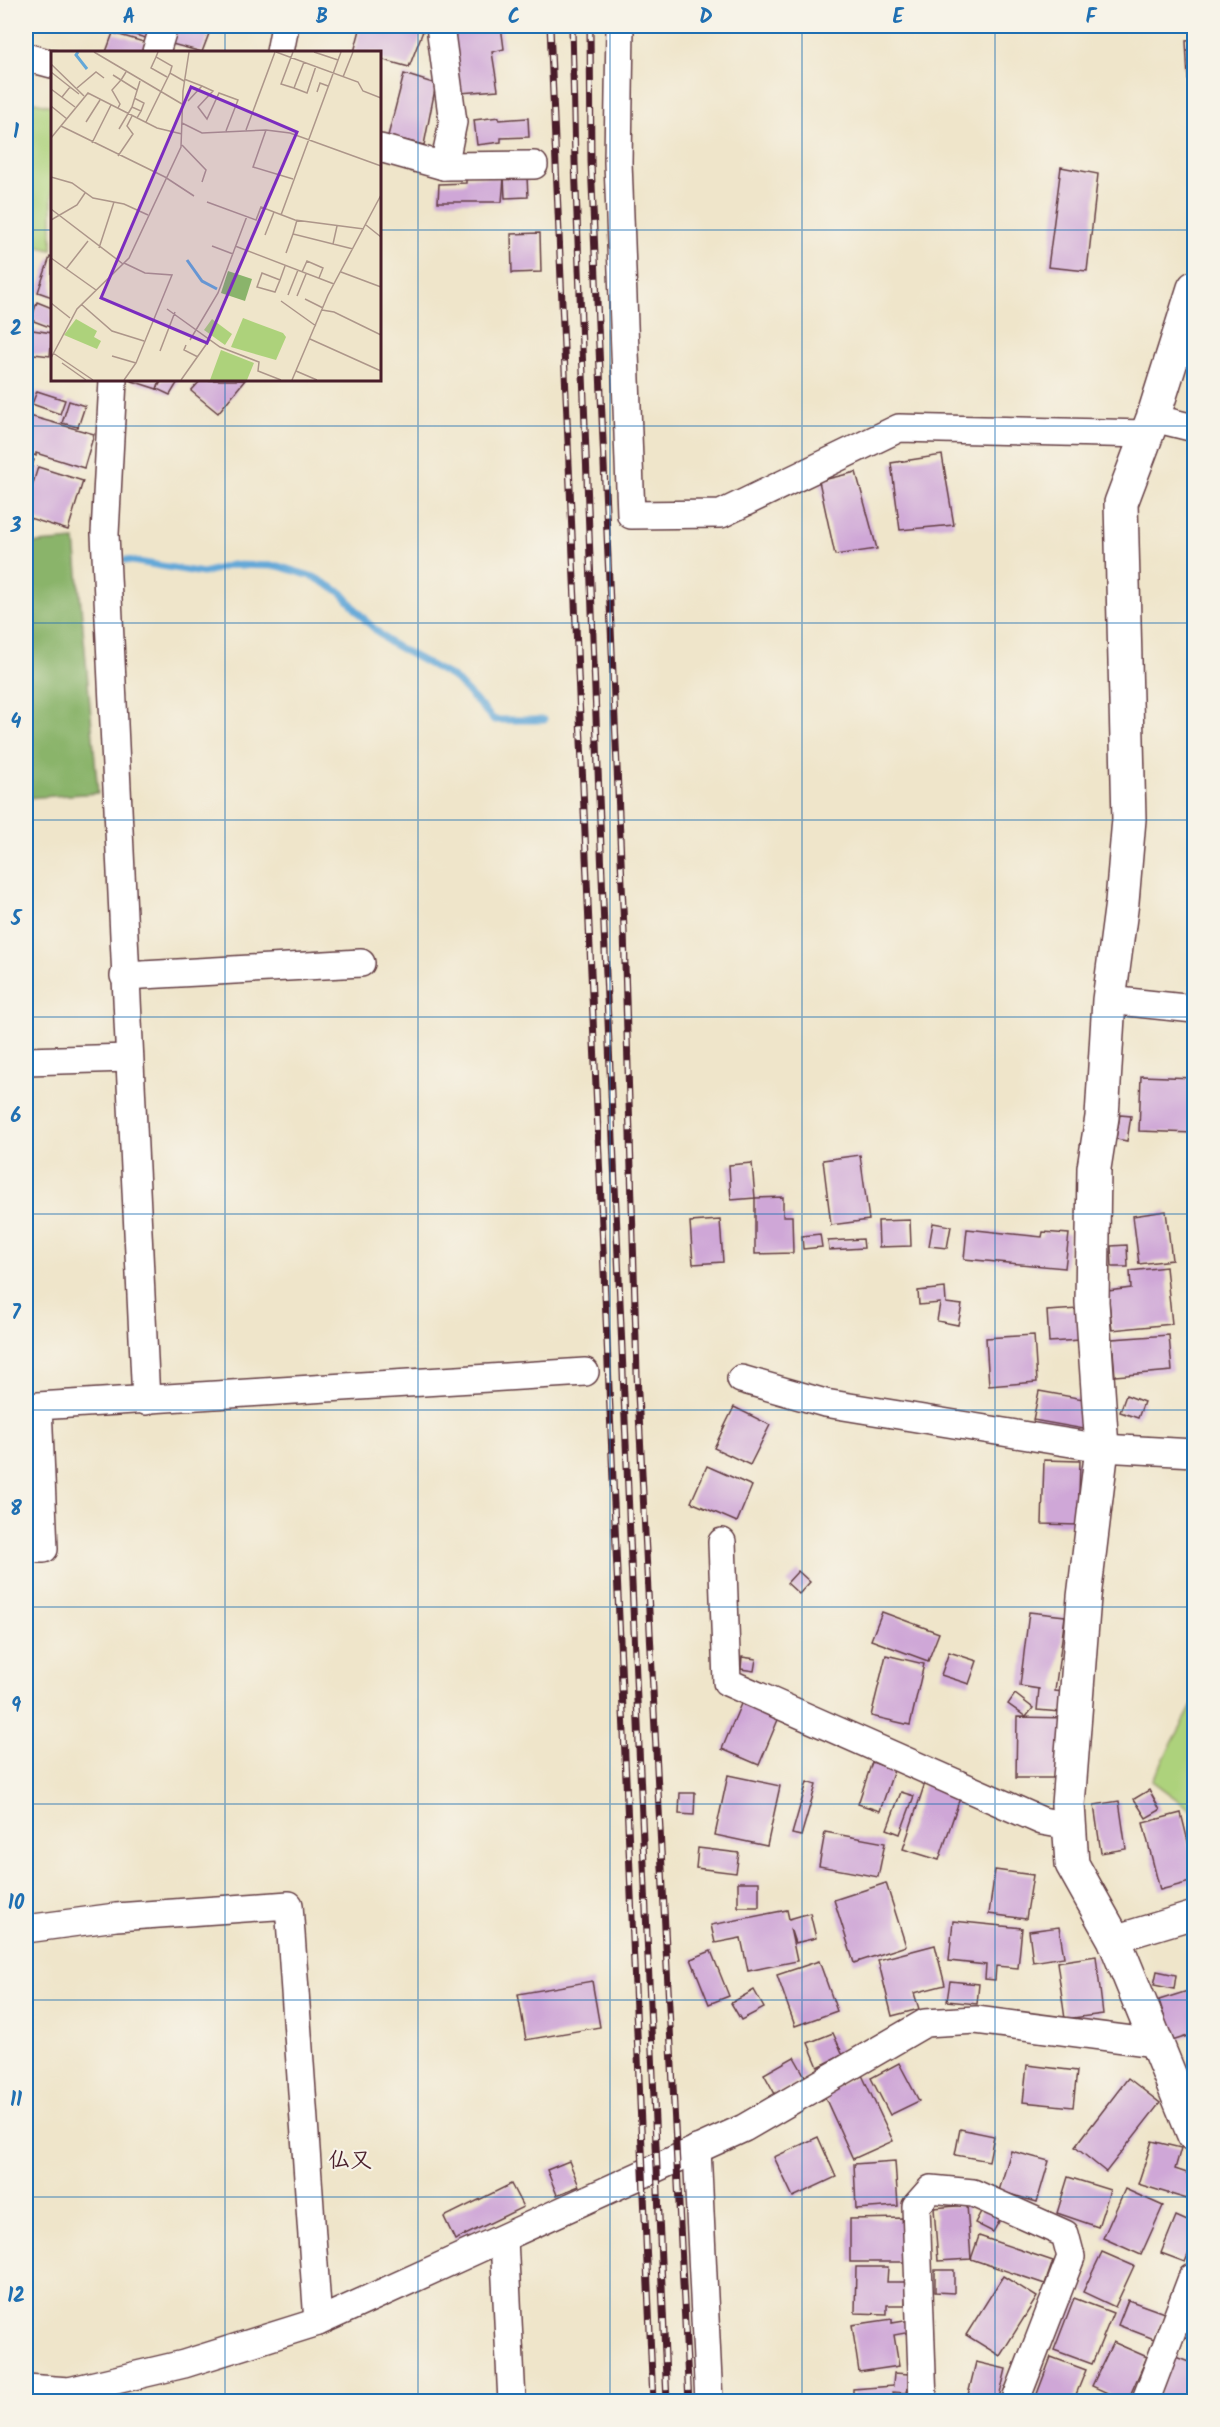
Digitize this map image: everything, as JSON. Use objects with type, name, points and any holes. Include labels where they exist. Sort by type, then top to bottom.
[{"type":"street","points":[[156,51],[164,26]]},
{"type":"street","points":[[280,51],[285,26]]},
{"type":"street","points":[[440,26],[453,122],[444,166]]},
{"type":"street","points":[[620,26],[618,162],[631,515],[721,514],[899,428],[1150,426],[1194,428]]},
{"type":"street","points":[[26,57],[51,64]]},
{"type":"street","points":[[381,148],[444,166],[534,165]]},
{"type":"street","points":[[1194,288],[1150,426],[1121,503],[1129,819],[1122,902],[1109,1000],[1102,1117],[1094,1168],[1092,1302],[1102,1448],[1084,1597],[1068,1805],[1072,1863],[1114,1939],[1194,2135]]},
{"type":"street","points":[[113,381],[105,534],[124,976],[146,1401]]},
{"type":"street","points":[[124,976],[361,963]]},
{"type":"street","points":[[1109,1000],[1194,1009]]},
{"type":"street","points":[[26,1061],[129,1058]]},
{"type":"street","points":[[26,1549],[44,1548],[32,1403],[146,1401],[585,1372]]},
{"type":"street","points":[[741,1379],[825,1403],[1102,1448],[1194,1453]]},
{"type":"street","points":[[722,1542],[727,1682],[1042,1821],[1070,1826]]},
{"type":"street","points":[[26,1929],[116,1917],[289,1905],[318,2322]]},
{"type":"street","points":[[1114,1939],[1194,1915]]},
{"type":"street","points":[[26,2388],[69,2391],[184,2364],[318,2322],[744,2128],[926,2023],[976,2020],[1155,2043]]},
{"type":"street","points":[[697,2150],[709,2402]]},
{"type":"street","points":[[923,2402],[916,2206],[931,2189],[973,2193],[1065,2234],[1071,2257],[1015,2402]]},
{"type":"street","points":[[504,2239],[512,2402]]},
{"type":"street","points":[[1145,2402],[1191,2278]]},
{"type":"green space","points":[[26,100],[51,106],[51,250],[26,244]]},
{"type":"green space","points":[[75,540],[98,793],[26,798],[26,544]]},
{"type":"green space","points":[[1194,1702],[1194,1812],[1152,1781]]},
{"type":"building","points":[[117,26],[154,26],[150,39],[116,30]]},
{"type":"building","points":[[178,26],[193,26],[210,31],[202,51],[172,44]]},
{"type":"building","points":[[361,26],[400,26],[423,31],[409,67],[381,59],[381,51],[354,51]]},
{"type":"building","points":[[451,26],[501,26],[504,49],[492,52],[498,90],[460,93]]},
{"type":"building","points":[[113,33],[147,43],[144,51],[106,51]]},
{"type":"building","points":[[1194,40],[1194,80],[1188,80],[1186,41]]},
{"type":"building","points":[[404,74],[436,84],[424,145],[388,136]]},
{"type":"building","points":[[499,117],[499,120],[528,118],[529,137],[501,138],[501,142],[477,145],[474,120]]},
{"type":"building","points":[[1061,167],[1098,174],[1087,271],[1048,267]]},
{"type":"building","points":[[466,177],[504,178],[502,202],[438,202],[439,184],[466,183]]},
{"type":"building","points":[[527,177],[528,197],[505,198],[504,178]]},
{"type":"building","points":[[540,233],[541,272],[512,273],[511,234]]},
{"type":"building","points":[[50,257],[51,297],[38,292]]},
{"type":"building","points":[[37,302],[51,308],[51,328],[31,320]]},
{"type":"building","points":[[26,329],[51,333],[50,356],[26,353]]},
{"type":"building","points":[[132,381],[160,381],[157,389]]},
{"type":"building","points":[[161,381],[178,381],[170,395],[157,389]]},
{"type":"building","points":[[200,381],[244,381],[218,413],[191,391]]},
{"type":"building","points":[[37,391],[65,400],[60,414],[32,404]]},
{"type":"building","points":[[69,401],[85,406],[78,427],[62,423]]},
{"type":"building","points":[[26,415],[94,434],[84,468],[26,452]]},
{"type":"building","points":[[942,455],[954,525],[900,530],[891,463]]},
{"type":"building","points":[[26,457],[34,460],[26,486]]},
{"type":"building","points":[[38,467],[83,481],[68,530],[26,517],[26,506]]},
{"type":"building","points":[[856,472],[877,549],[835,555],[819,481]]},
{"type":"building","points":[[1141,1076],[1194,1078],[1194,1133],[1139,1131]]},
{"type":"building","points":[[1120,1115],[1131,1116],[1127,1141],[1116,1139]]},
{"type":"building","points":[[860,1155],[869,1220],[831,1225],[823,1160]]},
{"type":"building","points":[[752,1163],[755,1198],[731,1200],[729,1165]]},
{"type":"building","points":[[783,1197],[783,1216],[792,1216],[793,1253],[755,1254],[755,1198]]},
{"type":"building","points":[[1166,1211],[1172,1260],[1139,1264],[1133,1216]]},
{"type":"building","points":[[720,1220],[723,1262],[693,1264],[690,1222]]},
{"type":"building","points":[[910,1220],[911,1246],[879,1247],[878,1221]]},
{"type":"building","points":[[933,1223],[951,1226],[947,1248],[929,1246]]},
{"type":"building","points":[[967,1229],[1042,1237],[1043,1232],[1069,1234],[1065,1268],[964,1259]]},
{"type":"building","points":[[820,1234],[822,1247],[803,1249],[802,1236]]},
{"type":"building","points":[[863,1239],[864,1248],[829,1250],[828,1241]]},
{"type":"building","points":[[1127,1245],[1128,1267],[1112,1267],[1111,1246]]},
{"type":"building","points":[[1166,1267],[1172,1324],[1112,1330],[1108,1291],[1131,1288],[1130,1271]]},
{"type":"building","points":[[945,1288],[946,1303],[962,1305],[958,1325],[937,1321],[940,1303],[919,1305],[918,1291]]},
{"type":"building","points":[[1078,1309],[1080,1340],[1049,1342],[1047,1311]]},
{"type":"building","points":[[1034,1335],[1037,1382],[989,1386],[986,1338]]},
{"type":"building","points":[[1169,1335],[1172,1371],[1115,1376],[1112,1339]]},
{"type":"building","points":[[1039,1391],[1089,1400],[1084,1429],[1033,1420]]},
{"type":"building","points":[[1126,1395],[1144,1402],[1138,1418],[1120,1412]]},
{"type":"building","points":[[734,1407],[770,1425],[750,1465],[714,1448]]},
{"type":"building","points":[[1044,1460],[1080,1461],[1078,1525],[1042,1524]]},
{"type":"building","points":[[707,1466],[752,1486],[737,1522],[691,1502]]},
{"type":"building","points":[[798,1571],[810,1582],[799,1594],[787,1583]]},
{"type":"building","points":[[882,1612],[939,1633],[928,1661],[871,1640]]},
{"type":"building","points":[[1029,1612],[1065,1616],[1055,1691],[1075,1693],[1073,1713],[1037,1710],[1039,1689],[1020,1686]]},
{"type":"building","points":[[949,1652],[977,1661],[969,1684],[941,1675]]},
{"type":"building","points":[[886,1655],[924,1664],[910,1725],[871,1716]]},
{"type":"building","points":[[742,1657],[756,1659],[754,1671],[741,1669]]},
{"type":"building","points":[[1015,1694],[1033,1708],[1026,1717],[1008,1704]]},
{"type":"building","points":[[743,1699],[780,1715],[759,1765],[722,1749]]},
{"type":"building","points":[[1017,1717],[1070,1718],[1069,1778],[1016,1778]]},
{"type":"building","points":[[872,1762],[894,1770],[880,1811],[858,1804]]},
{"type":"building","points":[[728,1775],[780,1786],[767,1846],[715,1835]]},
{"type":"building","points":[[927,1777],[963,1789],[939,1860],[903,1849]]},
{"type":"building","points":[[807,1782],[816,1785],[801,1836],[792,1834]]},
{"type":"building","points":[[1149,1790],[1160,1810],[1146,1818],[1134,1799]]},
{"type":"building","points":[[901,1792],[914,1796],[900,1834],[887,1829]]},
{"type":"building","points":[[680,1793],[695,1793],[694,1815],[679,1814]]},
{"type":"building","points":[[1119,1801],[1126,1849],[1101,1853],[1094,1805]]},
{"type":"building","points":[[1181,1813],[1194,1866],[1194,1881],[1160,1890],[1143,1823]]},
{"type":"building","points":[[825,1832],[885,1843],[878,1877],[819,1866]]},
{"type":"building","points":[[698,1848],[739,1853],[736,1873],[696,1868]]},
{"type":"building","points":[[995,1870],[1033,1875],[1026,1919],[989,1914]]},
{"type":"building","points":[[738,1882],[759,1882],[759,1907],[738,1907]]},
{"type":"building","points":[[886,1883],[906,1946],[854,1963],[834,1900]]},
{"type":"building","points":[[787,1910],[789,1919],[810,1913],[816,1938],[795,1943],[790,1928],[797,1961],[748,1971],[741,1938],[715,1943],[711,1925]]},
{"type":"building","points":[[953,1921],[1022,1928],[1018,1968],[996,1966],[995,1980],[985,1979],[986,1965],[949,1961]]},
{"type":"building","points":[[1059,1927],[1064,1957],[1033,1962],[1029,1931]]},
{"type":"building","points":[[935,1945],[945,1985],[914,1993],[919,2009],[892,2016],[878,1960]]},
{"type":"building","points":[[711,1951],[729,1996],[709,2004],[691,1959]]},
{"type":"building","points":[[1096,1956],[1103,2014],[1065,2019],[1057,1962]]},
{"type":"building","points":[[819,1961],[837,2011],[795,2026],[777,1975]]},
{"type":"building","points":[[1157,1971],[1176,1975],[1174,1989],[1154,1985]]},
{"type":"building","points":[[592,1981],[600,2027],[526,2040],[518,1994]]},
{"type":"building","points":[[950,1981],[979,1984],[977,2004],[947,2001]]},
{"type":"building","points":[[1194,1989],[1194,2034],[1172,2041],[1159,2000]]},
{"type":"building","points":[[754,1990],[764,2008],[741,2020],[731,2003]]},
{"type":"building","points":[[833,2033],[843,2055],[818,2067],[808,2043]]},
{"type":"building","points":[[794,2057],[806,2078],[775,2094],[764,2074]]},
{"type":"building","points":[[899,2063],[919,2101],[890,2115],[871,2078]]},
{"type":"building","points":[[1027,2065],[1077,2071],[1073,2107],[1023,2102]]},
{"type":"building","points":[[862,2075],[893,2141],[853,2159],[823,2093]]},
{"type":"building","points":[[1128,2078],[1160,2103],[1106,2172],[1075,2147]]},
{"type":"building","points":[[960,2129],[994,2136],[989,2161],[955,2155]]},
{"type":"building","points":[[818,2137],[836,2177],[793,2197],[774,2157]]},
{"type":"building","points":[[1152,2141],[1181,2148],[1175,2169],[1193,2175],[1187,2199],[1138,2184]]},
{"type":"building","points":[[1011,2151],[1049,2161],[1037,2202],[999,2191]]},
{"type":"building","points":[[569,2161],[579,2186],[557,2195],[547,2170]]},
{"type":"building","points":[[895,2161],[898,2206],[856,2209],[854,2164]]},
{"type":"building","points":[[1068,2177],[1110,2190],[1098,2227],[1057,2213]]},
{"type":"building","points":[[511,2184],[523,2207],[455,2240],[444,2217]]},
{"type":"building","points":[[1125,2189],[1163,2206],[1141,2255],[1103,2238]]},
{"type":"building","points":[[967,2205],[971,2259],[938,2261],[934,2208]]},
{"type":"building","points":[[983,2208],[1001,2218],[993,2232],[975,2223]]},
{"type":"building","points":[[1176,2216],[1194,2224],[1194,2241],[1185,2262],[1161,2253]]},
{"type":"building","points":[[905,2218],[905,2262],[850,2262],[850,2219]]},
{"type":"building","points":[[979,2236],[1053,2261],[1045,2284],[971,2259]]},
{"type":"building","points":[[1102,2252],[1134,2266],[1115,2307],[1083,2292]]},
{"type":"building","points":[[856,2267],[888,2267],[887,2282],[906,2282],[905,2305],[887,2305],[887,2314],[855,2313]]},
{"type":"building","points":[[935,2270],[954,2270],[954,2293],[935,2292]]},
{"type":"building","points":[[1003,2276],[1037,2297],[1000,2356],[966,2335]]},
{"type":"building","points":[[1074,2298],[1113,2313],[1092,2364],[1054,2350]]},
{"type":"building","points":[[1128,2300],[1164,2313],[1154,2339],[1118,2325]]},
{"type":"building","points":[[1194,2302],[1194,2341],[1182,2337]]},
{"type":"building","points":[[892,2319],[892,2323],[910,2320],[911,2332],[894,2335],[899,2366],[859,2372],[852,2325]]},
{"type":"building","points":[[1113,2342],[1147,2357],[1127,2402],[1092,2386]]},
{"type":"building","points":[[1173,2356],[1194,2364],[1194,2402],[1163,2402],[1157,2399]]},
{"type":"building","points":[[1051,2357],[1086,2370],[1073,2402],[1034,2402]]},
{"type":"building","points":[[976,2362],[1006,2369],[998,2402],[967,2399]]},
{"type":"building","points":[[894,2373],[909,2374],[907,2393],[892,2392],[893,2402],[853,2402],[853,2389],[893,2386]]},
{"type":"waterway","points":[[126,560],[203,573],[231,565],[278,566],[314,577],[342,593],[366,621],[390,643],[454,678],[494,720],[544,720]]},
{"type":"railway","points":[[550,26],[653,2402]]},
{"type":"railway","points":[[572,26],[575,162],[604,928],[667,2402]]},
{"type":"railway","points":[[590,26],[591,161],[624,930],[637,1374],[689,2402]]},
{"type":"district","name":"仏又","points":[[350,2159]]}]
